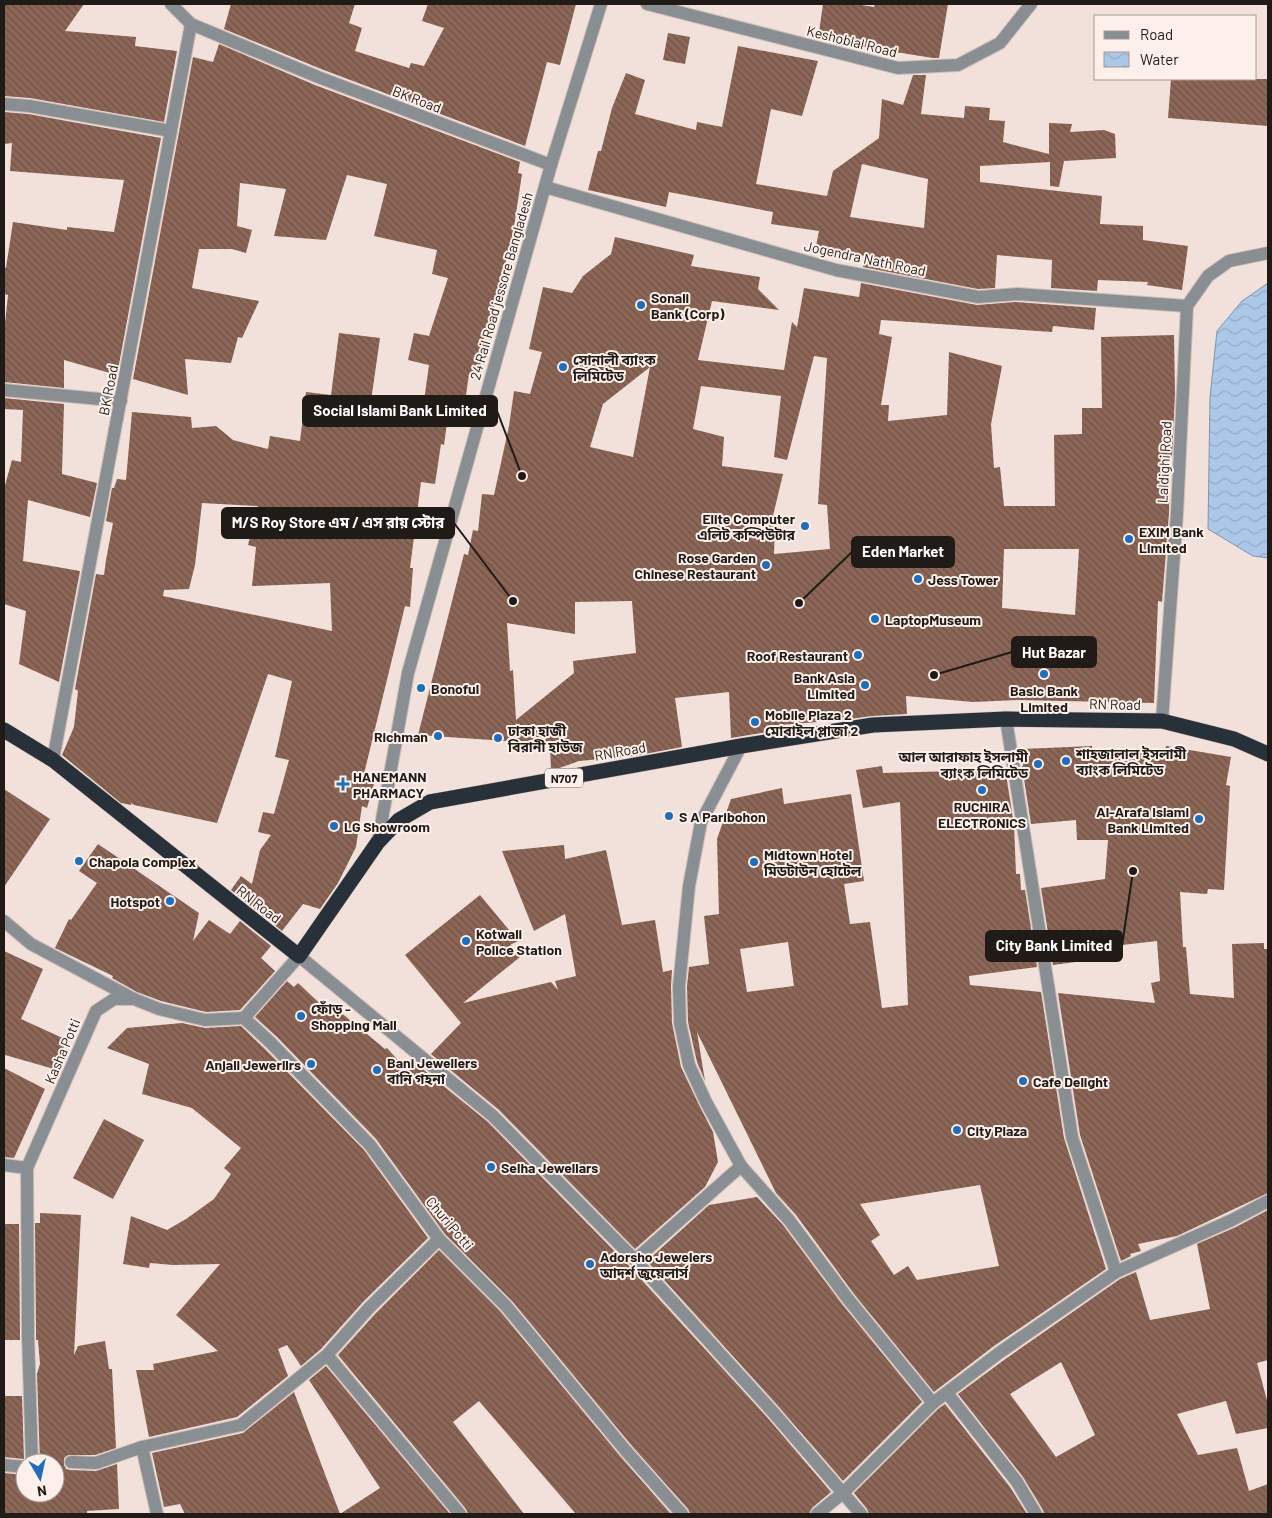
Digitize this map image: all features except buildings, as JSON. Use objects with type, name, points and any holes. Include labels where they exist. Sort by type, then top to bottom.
[{"type":"highway","name":"RN Road","points":[[4,730],[53,760],[299,956],[378,842],[400,820],[430,802],[741,746],[873,725],[1006,719],[1162,721],[1234,739],[1268,754]]},
{"type":"street","name":"BK Road","points":[[171,4],[191,24],[318,77],[551,165]]},
{"type":"street","name":"24 Rail Road jessore Bangladesh","points":[[378,842],[408,673],[551,165],[601,4]]},
{"type":"street","name":"Keshoblal Road","points":[[647,4],[898,68],[958,65],[1000,43],[1031,4]]},
{"type":"street","name":"BK Road","points":[[53,760],[191,24]]},
{"type":"street","points":[[4,104],[29,106],[171,131]]},
{"type":"street","name":"Jogendra Nath Road","points":[[545,187],[836,270],[978,297],[1018,294],[1188,306]]},
{"type":"street","points":[[1188,306],[1208,276],[1229,261],[1268,253]]},
{"type":"street","name":"Laldighi Road","points":[[1162,721],[1177,513],[1188,306]]},
{"type":"street","points":[[4,390],[121,401]]},
{"type":"street","points":[[1006,719],[1072,1137],[1116,1272]]},
{"type":"street","points":[[741,746],[701,822],[688,886],[679,986],[680,1023],[689,1064],[706,1102],[741,1166],[789,1220],[848,1298],[933,1403]]},
{"type":"street","points":[[4,921],[31,944],[134,999]]},
{"type":"street","points":[[244,1018],[299,956],[493,1116],[636,1260],[772,1411],[861,1514]]},
{"type":"street","name":"Kasha Potti","points":[[27,1168],[96,1011],[114,999],[134,999],[159,1009],[205,1020],[244,1018]]},
{"type":"street","name":"Churi Potti","points":[[244,1018],[271,1043],[370,1145],[439,1239],[506,1306],[626,1452],[682,1514]]},
{"type":"street","points":[[4,1166],[27,1168],[28,1334],[32,1453]]},
{"type":"street","points":[[636,1260],[741,1166]]},
{"type":"street","points":[[817,1514],[843,1493],[933,1403],[1116,1272],[1232,1220],[1268,1201]]},
{"type":"street","points":[[71,1462],[96,1463],[142,1447],[241,1425],[328,1355],[369,1308],[439,1239]]},
{"type":"street","points":[[328,1355],[460,1514]]},
{"type":"street","points":[[947,1392],[1017,1482],[1036,1514]]},
{"type":"street","points":[[142,1447],[157,1514]]},
{"type":"water","points":[[1268,283],[1268,558],[1253,556],[1208,529],[1210,397],[1217,331],[1242,301]]},
{"type":"place","name":"Sonali Bank (Corp)","points":[[641,305]]},
{"type":"place","name":"সোনালী ব্যাংক লিমিটেড","points":[[563,367]]},
{"type":"place","name":"Social Islami Bank Limited","points":[[522,476]]},
{"type":"place","name":"Elite Computer এলিট কম্পিউটার","points":[[805,526]]},
{"type":"place","name":"EXIM Bank Limited","points":[[1129,539]]},
{"type":"place","name":"Rose Garden Chinese Restaurant","points":[[766,565]]},
{"type":"place","name":"Jess Tower","points":[[918,579]]},
{"type":"place","name":"M/S Roy Store এম / এস রায় স্টোর","points":[[513,601]]},
{"type":"place","name":"Eden Market","points":[[799,603]]},
{"type":"place","name":"LaptopMuseum","points":[[875,619]]},
{"type":"place","name":"Roof Restaurant","points":[[858,655]]},
{"type":"place","name":"Basic Bank Limited","points":[[1044,674]]},
{"type":"place","name":"Hut Bazar","points":[[934,675]]},
{"type":"place","name":"Bank Asia Limited","points":[[865,685]]},
{"type":"place","name":"Bonoful","points":[[421,688]]},
{"type":"place","name":"Mobile Plaza 2 মোবাইল প্লাজা 2","points":[[755,722]]},
{"type":"place","name":"Richman","points":[[438,736]]},
{"type":"place","name":"ঢাকা হাজী বিরানী হাউজ","points":[[498,738]]},
{"type":"place","name":"শাহজালাল ইসলামী ব্যাংক লিমিটেড","points":[[1066,761]]},
{"type":"place","name":"আল আরাফাহ ইসলামী ব্যাংক লিমিটেড","points":[[1038,764]]},
{"type":"place","name":"HANEMANN PHARMACY","points":[[343,784]]},
{"type":"place","name":"RUCHIRA ELECTRONICS","points":[[982,790]]},
{"type":"place","name":"S A Paribohon","points":[[669,816]]},
{"type":"place","name":"Al-Arafa Islami Bank Limited","points":[[1199,819]]},
{"type":"place","name":"LG Showroom","points":[[334,826]]},
{"type":"place","name":"Chapola Complex","points":[[79,861]]},
{"type":"place","name":"Midtown Hotel মিডটাউন হোটেল","points":[[754,862]]},
{"type":"place","name":"City Bank Limited","points":[[1133,871]]},
{"type":"place","name":"Hotspot","points":[[170,901]]},
{"type":"place","name":"Kotwali Police Station","points":[[466,941]]},
{"type":"place","name":"ফোঁড় - Shopping Mall","points":[[301,1016]]},
{"type":"place","name":"Anjali Jewerllrs","points":[[311,1064]]},
{"type":"place","name":"Bani Jewellers বানি গহনা","points":[[377,1070]]},
{"type":"place","name":"Cafe Delight","points":[[1023,1081]]},
{"type":"place","name":"City Plaza","points":[[957,1130]]},
{"type":"place","name":"Selha Jewellars","points":[[491,1167]]},
{"type":"place","name":"Adorsho Jewelers আদর্শ জুয়েলার্স","points":[[590,1264]]}]
